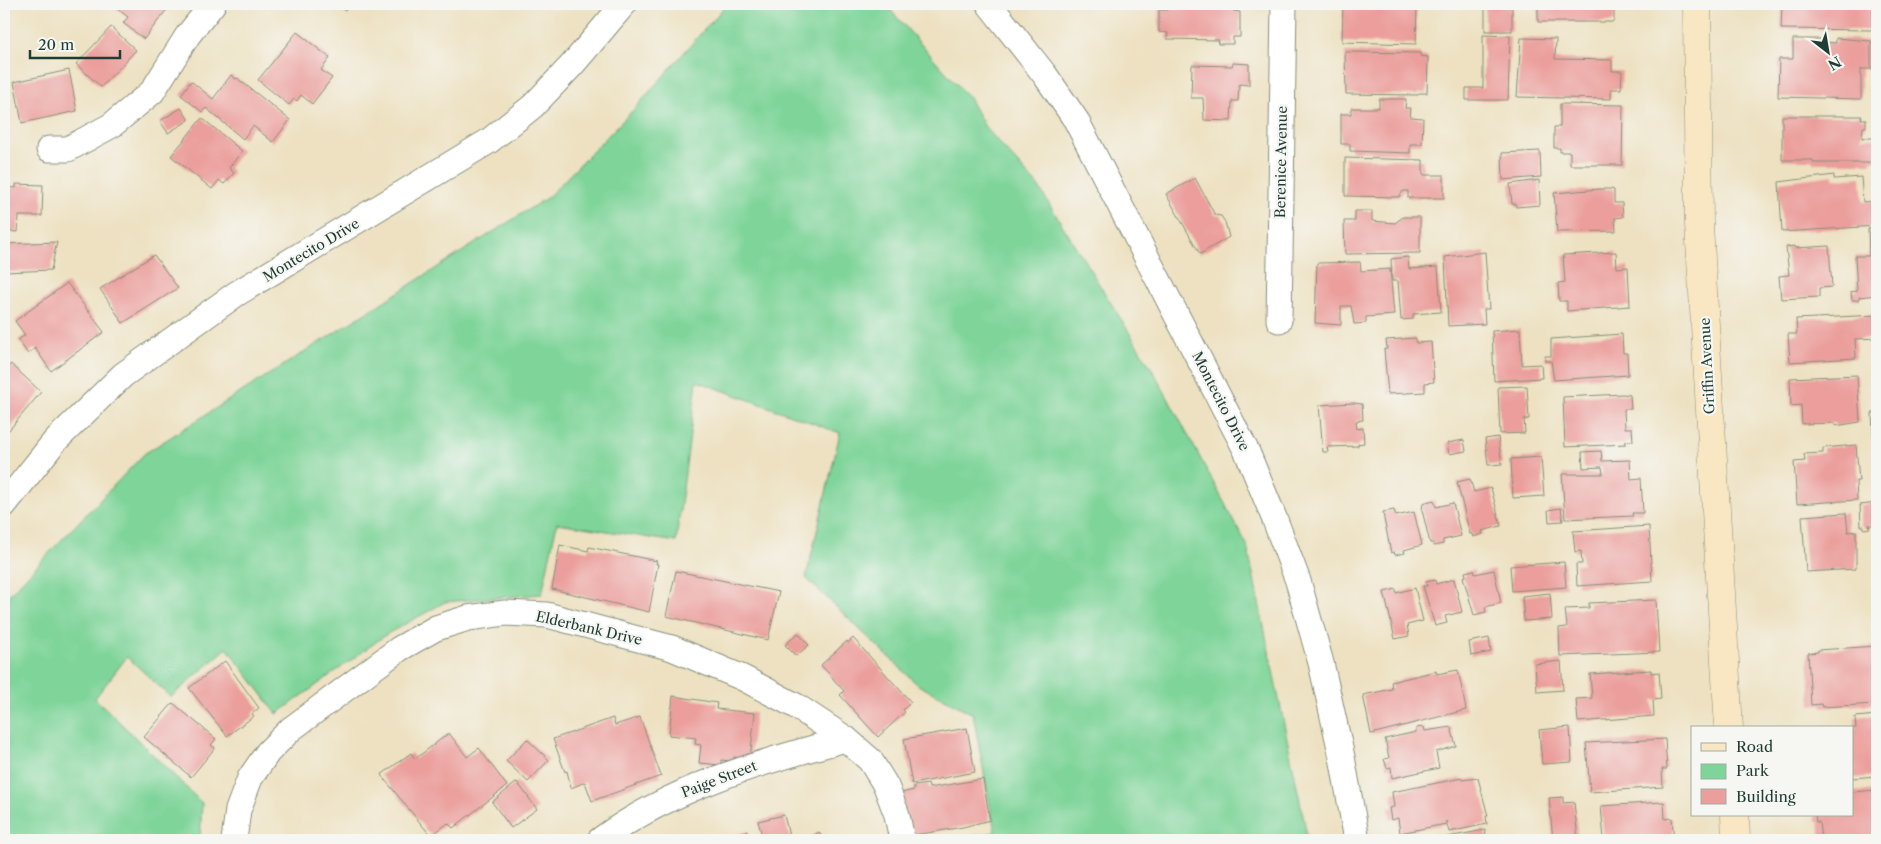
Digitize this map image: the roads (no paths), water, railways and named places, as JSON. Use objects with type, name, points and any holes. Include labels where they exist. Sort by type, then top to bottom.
[{"type":"street","points":[[49,149],[68,149],[112,125],[152,92],[188,35],[213,4]]},
{"type":"street","name":"Montecito Drive","points":[[4,505],[55,441],[124,375],[236,294],[489,141],[532,106],[572,65],[624,4]]},
{"type":"street","name":"Montecito Drive","points":[[989,4],[1045,75],[1076,120],[1247,452],[1298,581],[1329,701],[1357,840]]},
{"type":"street","name":"Berenice Avenue","points":[[1279,320],[1284,4]]},
{"type":"street","name":"Griffin Avenue","points":[[1697,4],[1699,225],[1729,726]]},
{"type":"street","name":"Elderbank Drive","points":[[234,840],[238,810],[250,778],[268,752],[290,729],[399,649],[436,628],[468,618],[506,613],[547,615],[672,648],[743,678],[796,706],[846,739],[870,760],[886,786],[897,814],[902,840]]},
{"type":"street","name":"Paige Street","points":[[600,840],[628,820],[680,793],[733,772],[846,739]]},
{"type":"street","points":[[1735,816],[1736,840]]}]
